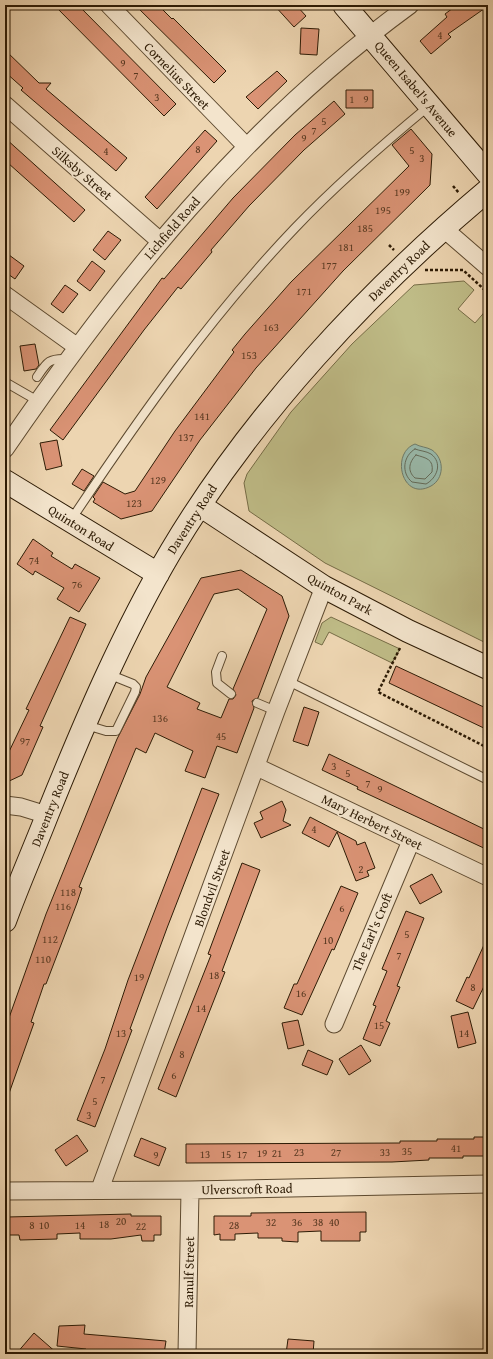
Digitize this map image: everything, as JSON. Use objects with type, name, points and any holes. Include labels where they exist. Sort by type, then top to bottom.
[{"type":"street","name":"Cornelius Street","points":[[109,5],[246,146]]},
{"type":"street","name":"Queen Isabel's Avenue","points":[[344,5],[488,174]]},
{"type":"street","name":"Lichfield Road","points":[[5,449],[72,353],[160,241],[246,146],[370,35],[410,5]]},
{"type":"street","name":"Silksby Street","points":[[5,105],[160,241]]},
{"type":"street","name":"Daventry Road","points":[[5,921],[85,724],[134,618],[158,574],[201,506],[241,450],[296,380],[333,338],[406,262],[488,190]]},
{"type":"street","points":[[443,228],[488,268]]},
{"type":"street","points":[[5,295],[72,353]]},
{"type":"street","name":"Quinton Road","points":[[5,481],[158,574]]},
{"type":"street","name":"Quinton Park","points":[[201,506],[324,587],[408,631],[488,668]]},
{"type":"street","name":"Blondvil Street","points":[[100,1189],[257,767],[276,711],[324,587]]},
{"type":"street","name":"Mary Herbert Street","points":[[257,767],[488,877]]},
{"type":"street","points":[[5,805],[21,806],[47,816]]},
{"type":"street","name":"The Earl's Croft","points":[[334,1024],[411,841]]},
{"type":"street","name":"Ulverscroft Road","points":[[5,1191],[100,1189],[190,1190],[488,1184]]},
{"type":"street","name":"Ranulf Street","points":[[187,1354],[190,1190]]},
{"type":"lane","points":[[70,521],[133,428],[207,330],[251,277],[295,228],[343,180],[430,106]]},
{"type":"lane","points":[[37,377],[51,360],[72,353]]},
{"type":"lane","points":[[5,382],[38,401]]},
{"type":"lane","points":[[222,656],[216,672],[217,683],[232,694]]},
{"type":"lane","points":[[85,724],[106,732],[116,731],[135,692],[136,687],[133,684],[108,674]]},
{"type":"lane","points":[[288,681],[488,780]]},
{"type":"lane","points":[[257,704],[276,711]]},
{"type":"path","points":[[389,245],[414,270],[463,270],[488,293]]},
{"type":"path","points":[[408,631],[378,692],[488,748]]},
{"type":"shaded area","points":[[464,281],[474,290],[458,309],[475,323],[488,308],[488,644],[325,563],[249,511],[244,483],[247,474],[291,412],[352,344],[414,285]]},
{"type":"shaded area","points":[[331,617],[400,649],[392,663],[329,632],[322,645],[315,642],[322,623]]},
{"type":"water","points":[[415,444],[432,450],[439,458],[441,464],[440,474],[435,483],[421,489],[413,487],[407,482],[401,465],[407,449]]},
{"type":"building","points":[[54,5],[78,5],[176,104],[164,116]]},
{"type":"building","points":[[135,5],[158,5],[226,71],[214,83]]},
{"type":"building","points":[[274,5],[296,5],[306,16],[294,27]]},
{"type":"building","points":[[457,5],[488,6],[448,34],[451,37],[431,54],[420,41],[447,17],[445,14]]},
{"type":"building","points":[[301,28],[319,29],[317,55],[300,54]]},
{"type":"building","points":[[5,50],[39,83],[51,83],[46,89],[127,158],[116,171],[21,90],[23,88],[5,72]]},
{"type":"building","points":[[277,71],[287,81],[258,109],[246,97]]},
{"type":"building","points":[[346,90],[373,90],[373,108],[346,108]]},
{"type":"building","points":[[334,101],[345,114],[304,150],[249,206],[211,250],[212,252],[181,289],[178,287],[144,330],[63,440],[50,430],[162,278],[164,279],[233,198],[295,135]]},
{"type":"building","points":[[411,129],[432,154],[430,185],[343,271],[256,368],[200,440],[152,511],[121,519],[93,502],[95,499],[93,497],[103,482],[125,494],[135,491],[175,431],[234,352],[232,350],[245,334],[291,282],[409,166],[392,145]]},
{"type":"building","points":[[205,130],[217,141],[157,209],[145,197]]},
{"type":"building","points":[[5,138],[85,210],[74,222],[8,163],[5,166]]},
{"type":"building","points":[[108,231],[121,240],[105,260],[93,250]]},
{"type":"building","points":[[5,252],[24,266],[15,279],[5,272]]},
{"type":"building","points":[[92,261],[105,271],[90,291],[77,281]]},
{"type":"building","points":[[65,285],[78,294],[63,313],[51,304]]},
{"type":"building","points":[[35,344],[39,365],[36,369],[24,371],[20,346]]},
{"type":"building","points":[[57,440],[62,466],[46,470],[40,443]]},
{"type":"building","points":[[82,469],[94,476],[84,491],[72,484]]},
{"type":"building","points":[[33,539],[53,553],[51,556],[72,569],[75,564],[100,578],[79,612],[57,599],[64,588],[35,571],[33,575],[17,564]]},
{"type":"building","points":[[241,570],[282,596],[289,616],[258,698],[252,701],[254,708],[237,753],[217,746],[205,778],[185,771],[193,751],[155,733],[146,753],[136,748],[79,887],[82,888],[77,903],[46,984],[44,984],[31,1022],[34,1023],[7,1099],[5,1098],[5,1029],[46,914],[117,739],[140,694],[146,677],[201,578]],"holes":[[[238,589],[267,609],[233,689],[236,695],[233,699],[229,699],[221,718],[197,709],[200,703],[167,687],[214,594]]]},
{"type":"building","points":[[70,617],[86,624],[40,726],[43,727],[22,775],[5,783],[5,760],[29,710],[26,709]]},
{"type":"building","points":[[396,666],[488,709],[488,730],[389,683]]},
{"type":"building","points":[[304,707],[319,712],[308,746],[293,741]]},
{"type":"building","points":[[329,754],[488,831],[488,850],[357,789],[358,787],[322,770]]},
{"type":"building","points":[[202,788],[219,794],[167,928],[130,1029],[132,1030],[95,1127],[77,1120],[105,1049],[128,980]]},
{"type":"building","points":[[282,801],[286,810],[283,821],[291,825],[261,838],[254,823],[263,819],[260,812]]},
{"type":"building","points":[[310,817],[356,841],[357,845],[365,842],[375,868],[367,871],[369,876],[356,881],[337,832],[329,847],[302,833]]},
{"type":"building","points":[[242,863],[260,870],[222,971],[225,972],[176,1097],[158,1089],[211,955],[208,954]]},
{"type":"building","points":[[432,874],[442,892],[420,904],[410,886]]},
{"type":"building","points":[[341,886],[358,893],[334,950],[332,949],[302,1015],[284,1008],[294,984],[297,984]]},
{"type":"building","points":[[406,911],[424,918],[397,986],[400,987],[386,1021],[390,1023],[380,1046],[363,1039],[376,1006],[373,1005],[387,971],[382,969]]},
{"type":"building","points":[[488,936],[488,978],[473,1009],[456,1001],[467,977],[469,978]]},
{"type":"building","points":[[468,1012],[476,1043],[458,1048],[451,1016]]},
{"type":"building","points":[[298,1020],[304,1045],[288,1049],[282,1023]]},
{"type":"building","points":[[361,1045],[371,1061],[349,1075],[339,1059]]},
{"type":"building","points":[[308,1050],[333,1061],[327,1075],[302,1065]]},
{"type":"building","points":[[77,1135],[88,1151],[66,1166],[55,1150]]},
{"type":"building","points":[[474,1137],[488,1137],[488,1156],[429,1158],[429,1160],[392,1162],[186,1163],[186,1144],[400,1143],[400,1141],[437,1141],[437,1139],[474,1139]]},
{"type":"building","points":[[141,1138],[166,1148],[159,1166],[134,1156]]},
{"type":"building","points":[[366,1212],[366,1232],[360,1232],[360,1241],[321,1241],[321,1231],[298,1232],[298,1242],[282,1241],[282,1238],[258,1238],[258,1233],[235,1234],[235,1240],[220,1240],[220,1234],[214,1235],[214,1216],[251,1216],[251,1213]]},
{"type":"building","points":[[131,1214],[131,1216],[161,1216],[161,1235],[154,1235],[154,1241],[142,1241],[141,1235],[111,1239],[80,1239],[80,1233],[57,1234],[57,1239],[20,1240],[19,1235],[8,1235],[7,1217]]},
{"type":"building","points":[[85,1325],[84,1334],[166,1341],[164,1354],[114,1354],[86,1352],[86,1349],[57,1346],[59,1326]]},
{"type":"building","points":[[34,1333],[58,1354],[16,1354]]},
{"type":"building","points":[[288,1339],[314,1341],[313,1354],[286,1354]]}]
